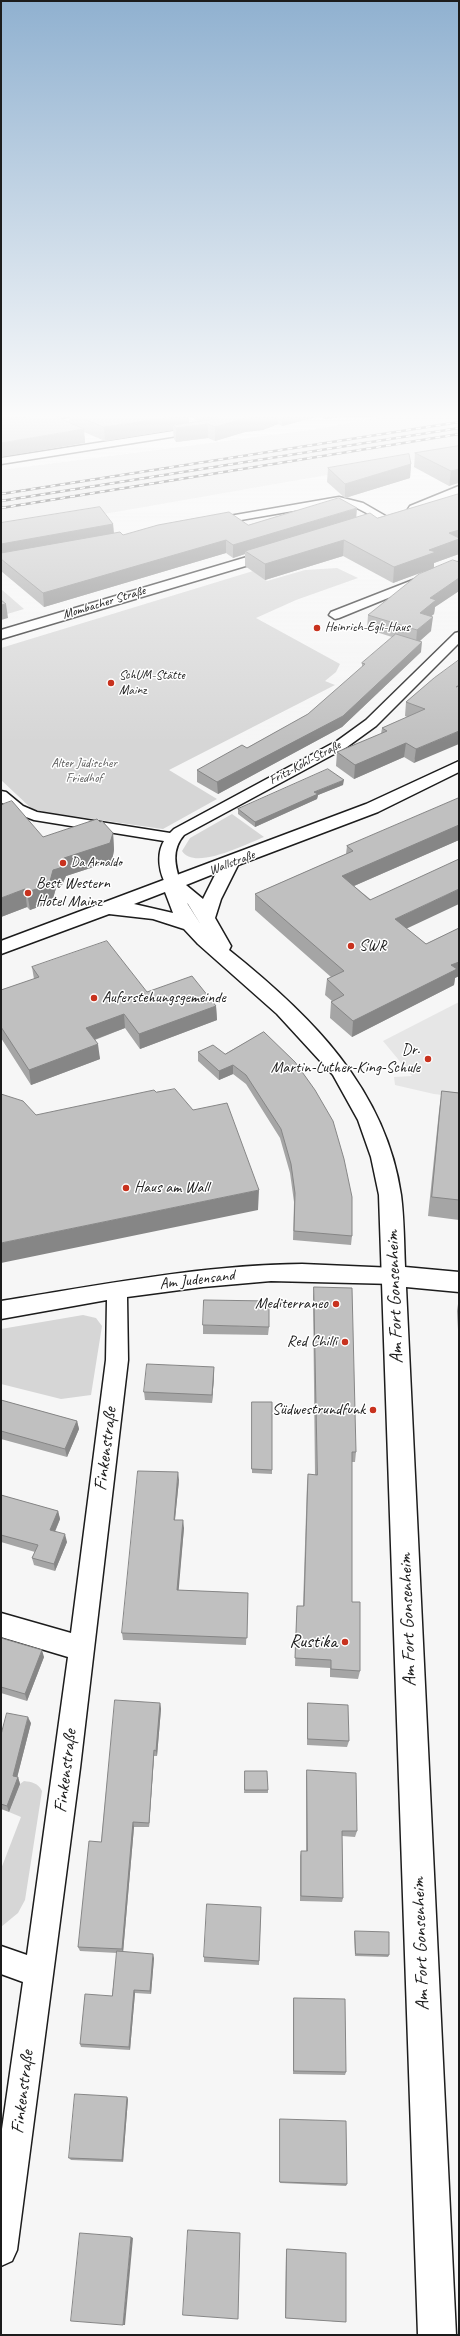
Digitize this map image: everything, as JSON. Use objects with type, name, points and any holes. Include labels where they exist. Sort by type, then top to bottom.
[{"type":"street","name":"Mombacher Straße","points":[[1,635],[288,548]]},
{"type":"street","points":[[335,615],[459,565]]},
{"type":"street","name":"Fritz-Kohl-Straße","points":[[172,838],[187,826],[342,744],[370,723],[459,636]]},
{"type":"street","name":"Wallstraße","points":[[1,948],[230,863],[372,808],[459,766]]},
{"type":"street","points":[[1,795],[18,809],[34,816],[172,838],[166,855],[173,884]]},
{"type":"street","points":[[99,912],[138,910],[198,921],[212,899],[230,863]]},
{"type":"street","name":"Am Fort Gonsenheim","points":[[173,884],[176,902],[198,921],[232,962],[265,992],[328,1055],[350,1082],[366,1112],[385,1166],[389,1188],[395,1276],[437,2335]]},
{"type":"street","name":"Am Judensand","points":[[1,1310],[118,1290],[272,1273],[395,1276]]},
{"type":"street","points":[[395,1276],[459,1282]]},
{"type":"street","name":"Finkenstraße","points":[[1,2250],[67,1768],[80,1648],[117,1360],[118,1290]]},
{"type":"street","points":[[1,1625],[80,1648]]},
{"type":"street","points":[[1,1960],[38,1973]]},
{"type":"shaded area","points":[[1,525],[41,525],[1,532]]},
{"type":"shaded area","name":"Dr. Martin-Luther-King-Schule","points":[[459,1002],[459,1097],[434,1094],[395,1085],[394,1077],[412,1076],[383,1041]]},
{"type":"green space","name":"Alter Jüdischer Friedhof","points":[[337,568],[358,578],[296,600],[256,618],[340,664],[336,672],[325,681],[335,685],[169,770],[217,799],[163,829],[32,809],[1,780],[1,648],[253,571],[267,581],[305,570]]},
{"type":"green space","points":[[1,589],[24,609],[4,615],[1,612]]},
{"type":"green space","points":[[232,814],[264,837],[233,850],[208,857],[197,858],[188,856],[182,851],[190,838]]},
{"type":"green space","points":[[83,1315],[96,1318],[102,1326],[91,1395],[61,1399],[1,1384],[1,1329]]},
{"type":"green space","points":[[24,1781],[34,1783],[39,1786],[42,1791],[25,1900],[18,1913],[1,1927],[1,1869],[21,1817],[9,1812],[20,1784]]},
{"type":"building","points":[[1,525],[107,525],[1,544]]},
{"type":"building","points":[[158,525],[300,525],[233,545],[226,540],[43,593],[1,559],[1,553],[120,532],[123,535]]},
{"type":"building","points":[[330,525],[459,525],[459,530],[449,533],[459,539],[429,550],[436,552],[394,567],[344,540],[265,564],[245,551]]},
{"type":"building","points":[[453,560],[459,562],[459,578],[430,598],[436,600],[420,613],[433,617],[417,630],[368,615],[419,574]]},
{"type":"building","points":[[1,600],[6,604],[1,605]]},
{"type":"building","points":[[396,634],[422,642],[343,716],[217,782],[197,770],[242,745],[247,748],[308,714],[365,664],[362,663]]},
{"type":"building","points":[[459,660],[459,685],[456,687],[459,686],[459,731],[416,749],[406,743],[355,765],[337,752],[387,731],[382,728],[425,709],[406,702],[434,678]]},
{"type":"building","points":[[328,769],[344,780],[314,792],[318,794],[255,822],[238,809]]},
{"type":"building","points":[[459,798],[459,825],[342,876],[370,900],[459,859],[459,889],[395,919],[426,944],[459,928],[459,962],[451,965],[457,969],[353,1021],[331,1002],[344,995],[327,979],[344,971],[255,894],[353,851],[347,846]]},
{"type":"building","points":[[12,801],[43,837],[97,819],[100,822],[102,821],[113,833],[110,843],[64,858],[60,868],[53,870],[49,885],[27,892],[25,889],[1,898],[1,805]]},
{"type":"building","points":[[107,941],[147,992],[192,976],[216,1006],[139,1034],[124,1014],[86,1028],[98,1044],[29,1070],[1,1027],[1,990],[39,977],[32,967]]},
{"type":"building","points":[[264,1032],[295,1062],[315,1090],[333,1121],[344,1159],[352,1197],[352,1236],[294,1231],[295,1193],[291,1164],[281,1129],[246,1075],[233,1065],[219,1071],[198,1052],[213,1045],[225,1054]]},
{"type":"building","name":"Haus am Wall","points":[[175,1089],[193,1110],[227,1103],[259,1190],[1,1243],[1,1094],[23,1101],[36,1115],[154,1090],[156,1092]]},
{"type":"building","points":[[442,1091],[459,1093],[459,1200],[432,1197]]},
{"type":"building","points":[[314,1287],[352,1288],[356,1452],[352,1452],[352,1602],[360,1602],[360,1671],[331,1669],[331,1660],[295,1658],[297,1606],[304,1606],[308,1474],[317,1475]]},
{"type":"building","points":[[204,1300],[269,1301],[269,1327],[203,1325]]},
{"type":"building","points":[[147,1364],[214,1367],[212,1395],[144,1392]]},
{"type":"building","points":[[1,1400],[77,1421],[65,1449],[1,1431]]},
{"type":"building","points":[[252,1402],[272,1402],[272,1470],[252,1469]]},
{"type":"building","points":[[138,1471],[178,1472],[174,1520],[183,1520],[177,1590],[248,1593],[247,1638],[122,1633]]},
{"type":"building","points":[[1,1495],[58,1511],[50,1530],[65,1534],[54,1564],[32,1558],[38,1545],[1,1535]]},
{"type":"building","points":[[1,1638],[42,1650],[25,1694],[1,1687]]},
{"type":"building","points":[[115,1700],[160,1703],[156,1751],[154,1750],[149,1823],[133,1822],[122,1949],[78,1947],[89,1841],[101,1842]]},
{"type":"building","points":[[308,1703],[348,1705],[349,1741],[308,1739]]},
{"type":"building","points":[[7,1713],[28,1717],[13,1776],[18,1777],[7,1806],[1,1804],[1,1735]]},
{"type":"building","points":[[307,1770],[356,1773],[357,1831],[342,1831],[343,1898],[301,1896],[301,1851],[307,1851]]},
{"type":"building","points":[[245,1771],[267,1771],[268,1790],[245,1790]]},
{"type":"building","points":[[207,1904],[261,1907],[259,1961],[204,1957]]},
{"type":"building","points":[[355,1931],[389,1932],[389,1955],[356,1954]]},
{"type":"building","points":[[117,1951],[153,1954],[150,1991],[134,1990],[129,2047],[80,2044],[85,1994],[112,1996]]},
{"type":"building","points":[[294,1998],[345,1999],[346,2072],[294,2071]]},
{"type":"building","points":[[75,2094],[127,2097],[122,2160],[69,2158]]},
{"type":"building","points":[[280,2119],[346,2121],[347,2184],[280,2182]]},
{"type":"building","points":[[188,2230],[240,2233],[238,2319],[183,2315]]},
{"type":"building","points":[[80,2233],[131,2237],[123,2325],[71,2321]]},
{"type":"building","points":[[287,2249],[346,2253],[346,2322],[286,2318]]},
{"type":"place","name":"Heinrich-Egli-Haus","points":[[317,628]]},
{"type":"place","name":"SchUM-Stätte Mainz","points":[[111,683]]},
{"type":"place","name":"Da Arnaldo","points":[[63,863]]},
{"type":"place","name":"Best Western Hotel Mainz","points":[[28,893]]},
{"type":"place","name":"SWR","points":[[351,946]]},
{"type":"place","name":"Auferstehungsgemeinde","points":[[94,998]]},
{"type":"place","name":"Dr. Martin-Luther-King-Schule","points":[[428,1059]]},
{"type":"place","name":"Haus am Wall","points":[[126,1188]]},
{"type":"place","name":"Mediterraneo","points":[[336,1304]]},
{"type":"place","name":"Red Chilli","points":[[345,1342]]},
{"type":"place","name":"Südwestrundfunk","points":[[373,1410]]},
{"type":"place","name":"Rustika","points":[[345,1642]]}]
